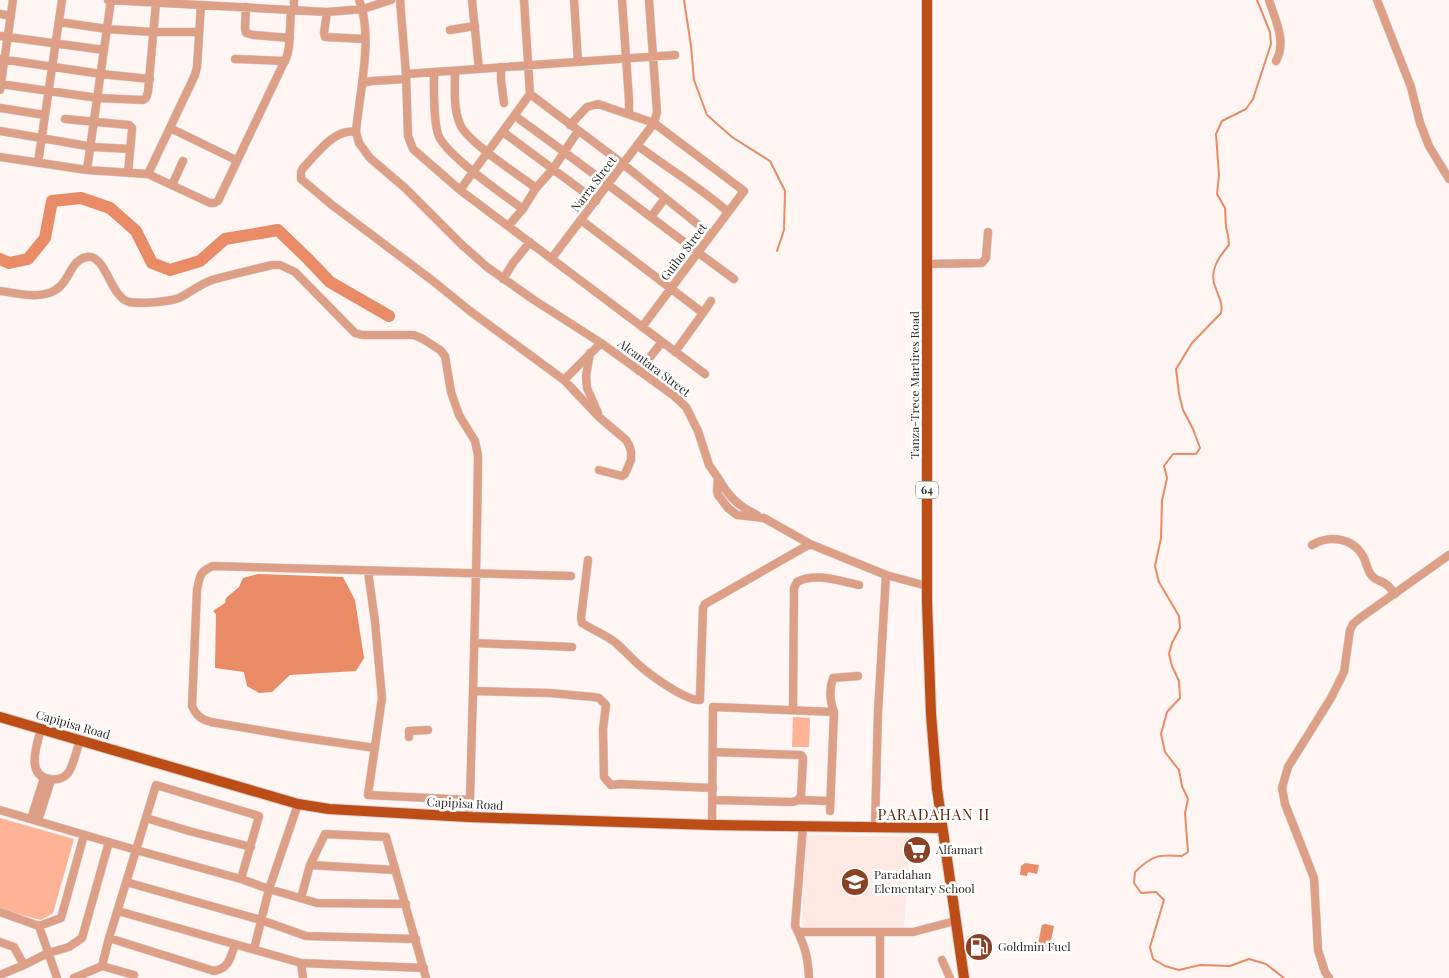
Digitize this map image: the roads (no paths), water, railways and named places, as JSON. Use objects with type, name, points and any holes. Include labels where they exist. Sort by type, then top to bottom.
[{"type":"main road","name":"Tanza-Trece Martires Road","points":[[927,0],[927,586],[932,742],[942,828],[964,978]]},
{"type":"main road","name":"Capipisa Road","points":[[0,717],[298,804],[329,809],[468,818],[712,825],[942,828]]},
{"type":"street","points":[[13,0],[11,16],[4,37],[0,86],[98,98],[143,100],[148,92],[150,78],[156,3]]},
{"type":"street","points":[[38,163],[62,0]]},
{"type":"street","points":[[87,170],[108,29],[110,0],[327,12],[362,9],[391,0]]},
{"type":"street","points":[[0,157],[87,170],[148,174],[210,204],[218,201],[285,61],[289,47],[294,0]]},
{"type":"street","points":[[359,0],[362,9],[365,39],[356,132],[341,133],[331,140],[303,168],[300,179],[470,311],[564,380],[599,417],[626,440],[630,445],[632,457],[624,476],[598,470]]},
{"type":"street","points":[[400,0],[408,136],[413,149],[460,190],[705,374]]},
{"type":"street","points":[[472,0],[479,69]]},
{"type":"street","points":[[460,190],[530,94],[524,0]]},
{"type":"street","points":[[574,0],[578,62]]},
{"type":"street","points":[[622,0],[629,114]]},
{"type":"street","points":[[570,125],[587,107],[598,104],[654,122],[657,112],[648,0]]},
{"type":"street","points":[[1269,0],[1281,40],[1280,55],[1276,61]]},
{"type":"street","points":[[1377,0],[1411,87],[1420,122],[1429,146],[1449,179]]},
{"type":"street","points":[[148,174],[195,75],[201,5]]},
{"type":"street","points":[[246,7],[246,33],[290,38]]},
{"type":"street","points":[[327,12],[325,37],[365,39]]},
{"type":"street","points":[[0,14],[11,16]]},
{"type":"street","points":[[59,22],[108,29],[199,32]]},
{"type":"street","points":[[450,30],[475,26]]},
{"type":"street","points":[[4,37],[104,50]]},
{"type":"street","points":[[362,83],[434,72],[675,55]]},
{"type":"street","points":[[2,59],[101,74],[150,78]]},
{"type":"street","points":[[235,59],[285,61]]},
{"type":"street","points":[[501,67],[504,103]]},
{"type":"street","points":[[455,71],[457,112],[462,130],[536,188]]},
{"type":"street","points":[[434,72],[438,134],[445,146],[474,172],[523,209]]},
{"type":"street","points":[[530,94],[623,164],[711,235]]},
{"type":"street","points":[[0,108],[45,115]]},
{"type":"street","points":[[515,116],[734,278]]},
{"type":"street","points":[[65,119],[129,125],[132,128],[128,173]]},
{"type":"street","name":"Narra Street","points":[[552,258],[654,122]]},
{"type":"street","name":"Guiho Street","points":[[642,327],[744,191],[654,122]]},
{"type":"street","points":[[170,128],[236,160]]},
{"type":"street","points":[[0,131],[90,146],[130,149]]},
{"type":"street","points":[[508,226],[523,209],[536,188],[553,170],[578,131]]},
{"type":"street","name":"Alcantara Street","points":[[356,132],[359,143],[370,158],[404,187],[460,244],[503,279],[601,343],[686,406],[698,431],[709,464],[718,478],[718,494],[728,508],[736,515],[764,518],[810,544],[886,575],[927,586]]},
{"type":"street","points":[[503,132],[596,201]]},
{"type":"street","points":[[637,145],[728,212]]},
{"type":"street","points":[[172,185],[183,161]]},
{"type":"street","points":[[651,217],[665,198]]},
{"type":"street","points":[[581,220],[703,314]]},
{"type":"street","points":[[928,264],[982,263],[986,258],[988,232]]},
{"type":"street","points":[[503,279],[530,242]]},
{"type":"street","points":[[0,291],[40,295],[50,293],[59,288],[76,263],[86,257],[98,260],[117,293],[122,298],[128,302],[140,303],[174,300],[213,280],[272,265],[280,265],[295,272],[355,333],[362,335],[414,335],[440,350],[445,356],[451,392],[459,415],[471,435],[478,455],[474,691],[468,818]]},
{"type":"street","points":[[675,352],[711,301]]},
{"type":"street","points":[[639,371],[662,342]]},
{"type":"street","points":[[564,380],[601,343]]},
{"type":"street","points":[[590,353],[586,376],[587,388],[599,417]]},
{"type":"street","points":[[1312,545],[1317,542],[1334,539],[1345,540],[1363,555],[1374,578],[1387,585],[1395,594]]},
{"type":"street","points":[[588,560],[580,618],[582,623],[615,643],[640,667],[659,680],[682,694],[700,700],[705,604],[810,544]]},
{"type":"street","points":[[1329,978],[1325,972],[1318,950],[1314,878],[1285,804],[1282,788],[1288,768],[1331,698],[1344,672],[1350,630],[1353,624],[1449,554]]},
{"type":"street","points":[[375,748],[211,722],[202,719],[195,713],[192,706],[197,590],[200,574],[204,570],[213,566],[571,576]]},
{"type":"street","points":[[368,571],[382,698],[368,795],[470,800]]},
{"type":"street","points":[[875,827],[878,712],[886,575]]},
{"type":"street","points":[[793,710],[794,588],[797,582],[805,578],[814,577],[859,585]]},
{"type":"street","points":[[475,643],[572,647]]},
{"type":"street","points":[[830,811],[834,712],[831,702],[831,683],[833,678],[858,676]]},
{"type":"street","points":[[474,691],[550,693],[599,698],[606,705],[603,729],[604,777],[611,785],[712,788]]},
{"type":"street","points":[[712,825],[713,707],[834,712]]},
{"type":"street","points":[[41,729],[34,759],[37,771],[47,779],[61,779],[68,773],[80,740]]},
{"type":"street","points":[[409,737],[409,731],[428,730]]},
{"type":"street","points":[[713,752],[801,755],[803,758],[801,796],[798,800]]},
{"type":"street","points":[[35,820],[47,779]]},
{"type":"street","points":[[102,966],[156,785],[259,816],[241,879]]},
{"type":"street","points":[[712,800],[830,801]]},
{"type":"street","points":[[254,950],[269,889],[298,804]]},
{"type":"street","points":[[0,810],[241,879],[317,903],[406,904]]},
{"type":"street","points":[[146,818],[251,847]]},
{"type":"street","points":[[803,826],[795,926],[808,958],[809,978]]},
{"type":"street","points":[[301,898],[310,865],[325,834],[386,836],[426,978]]},
{"type":"street","points":[[0,912],[39,926],[61,918],[84,835]]},
{"type":"street","points":[[0,975],[24,966],[48,953],[69,947],[82,938],[109,842]]},
{"type":"street","points":[[310,865],[395,870]]},
{"type":"street","points":[[126,882],[261,920],[306,936],[416,938]]},
{"type":"street","points":[[118,911],[302,963],[424,968]]},
{"type":"street","points":[[798,932],[913,932],[955,921]]},
{"type":"street","points":[[39,926],[57,978]]},
{"type":"street","points":[[880,932],[880,978]]},
{"type":"street","points":[[109,938],[214,970],[220,970],[227,965],[235,944]]},
{"type":"street","points":[[0,942],[14,947],[24,966]]},
{"type":"street","points":[[942,960],[950,978]]},
{"type":"street","points":[[302,963],[303,978]]},
{"type":"street","points":[[74,978],[102,966],[134,975]]},
{"type":"waterway","points":[[684,0],[694,80],[707,115],[732,137],[770,161],[785,191],[784,230],[777,251]]},
{"type":"waterway","points":[[1257,0],[1270,32],[1271,44],[1253,99],[1246,109],[1222,121],[1216,134],[1219,175],[1217,194],[1225,208],[1229,245],[1218,260],[1213,277],[1221,304],[1221,313],[1192,343],[1176,369],[1183,410],[1200,448],[1196,454],[1173,454],[1164,466],[1167,478],[1162,501],[1161,538],[1155,566],[1159,582],[1179,616],[1180,628],[1172,643],[1169,654],[1179,681],[1180,698],[1167,712],[1161,734],[1165,752],[1179,770],[1182,786],[1188,799],[1185,813],[1188,852],[1182,856],[1168,855],[1146,862],[1135,872],[1134,883],[1141,893],[1156,892],[1164,900],[1150,947],[1153,959],[1165,966],[1179,970],[1200,965],[1230,966],[1249,959],[1266,964],[1284,978]]},
{"type":"waterway","points":[[0,259],[9,263],[28,259],[45,238],[52,201],[81,198],[110,208],[136,231],[152,263],[170,270],[200,261],[225,239],[278,230],[330,282],[389,316]]},
{"type":"place","name":"Alfamart","points":[[917,850]]},
{"type":"place","name":"Paradahan Elementary School","points":[[855,882]]},
{"type":"place","name":"Goldmin Fuel","points":[[979,947]]},
{"type":"district","name":"PARADAHAN II","points":[[934,815]]}]
